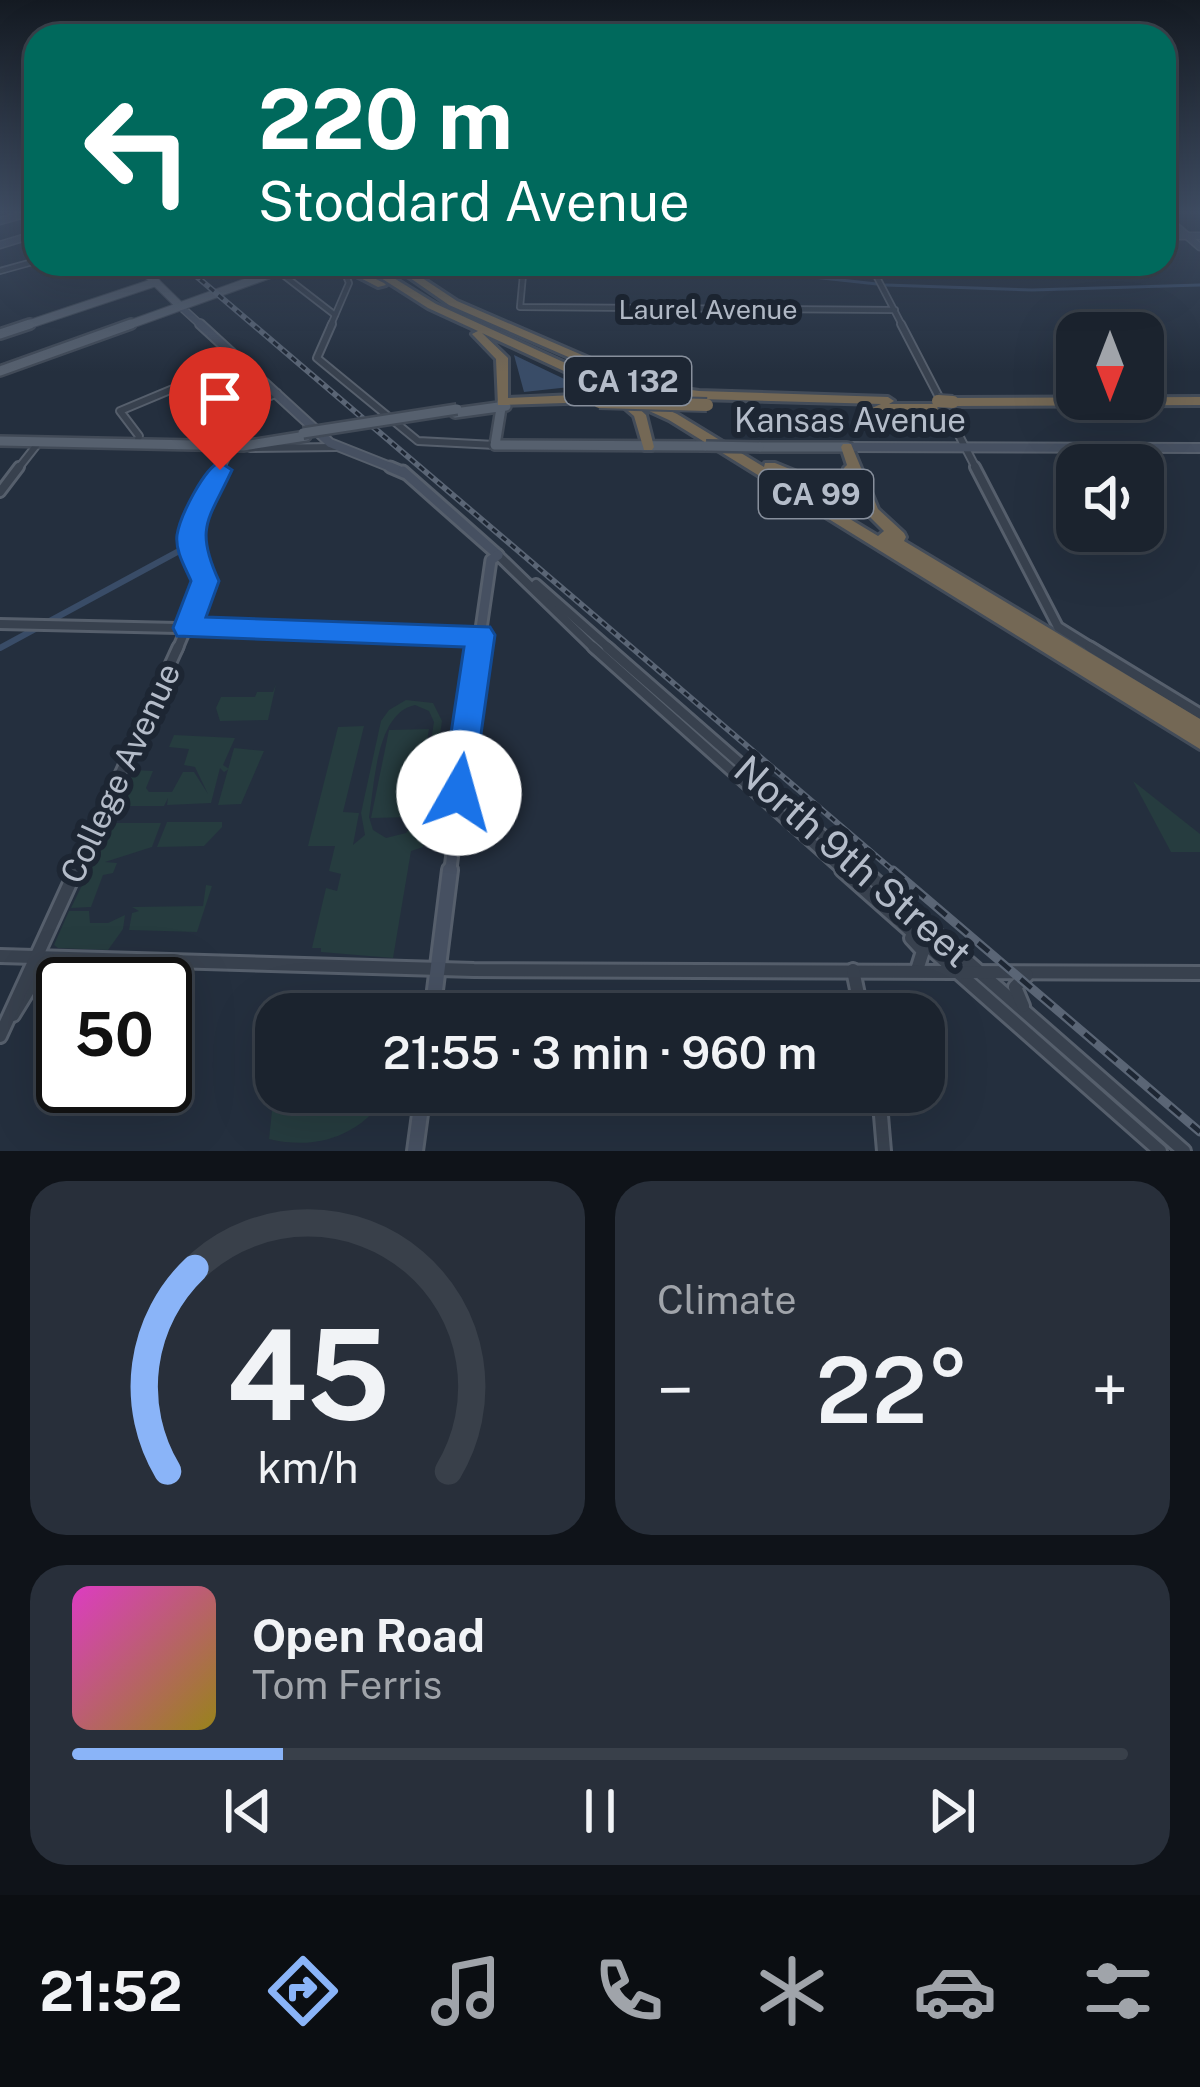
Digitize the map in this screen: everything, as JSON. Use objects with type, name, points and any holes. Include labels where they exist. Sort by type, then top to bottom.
[{"type":"highway","points":[[349,283],[357,276]]},
{"type":"highway","points":[[366,276],[459,318]]},
{"type":"highway","points":[[374,276],[488,340],[504,364],[504,405]]},
{"type":"highway","name":"CA 99","points":[[375,276],[645,403],[1200,741]]},
{"type":"highway","name":"CA 99","points":[[397,276],[664,405],[1200,728]]},
{"type":"highway","points":[[404,276],[416,288]]},
{"type":"highway","name":"CA 132","points":[[411,276],[453,303],[646,387],[699,395],[947,405]]},
{"type":"highway","points":[[550,359],[633,406],[642,417],[648,447]]},
{"type":"highway","name":"CA 132","points":[[504,405],[598,400],[1200,404]]},
{"type":"highway","points":[[706,403],[888,401]]},
{"type":"highway","points":[[648,447],[650,427],[663,421],[712,445]]},
{"type":"highway","points":[[770,466],[820,490],[840,492],[853,481],[847,447]]},
{"type":"highway","points":[[847,447],[879,522],[956,577]]},
{"type":"main road","points":[[150,276],[323,436]]},
{"type":"main road","points":[[0,370],[265,276]]},
{"type":"main road","points":[[0,334],[156,282]]},
{"type":"main road","points":[[456,411],[504,405]]},
{"type":"main road","points":[[0,441],[303,439],[504,405]]},
{"type":"main road","points":[[498,423],[504,405]]},
{"type":"main road","points":[[499,445],[504,405]]},
{"type":"main road","points":[[473,410],[494,412],[499,445]]},
{"type":"main road","name":"North 9th Street","points":[[323,436],[404,473]]},
{"type":"main road","name":"North 9th Street","points":[[323,436],[380,456],[498,555]]},
{"type":"main road","points":[[233,441],[303,439]]},
{"type":"main road","name":"Kansas Avenue","points":[[499,445],[1200,448]]},
{"type":"main road","points":[[434,993],[486,590],[491,560],[498,555]]},
{"type":"main road","points":[[415,1151],[420,1113]]},
{"type":"street","points":[[286,276],[335,314],[349,276]]},
{"type":"street","name":"Laurel Avenue","points":[[523,276],[520,307],[896,310]]},
{"type":"street","points":[[877,276],[987,499],[1058,627],[1200,714]]},
{"type":"street","name":"Kansas Avenue","points":[[335,314],[316,358],[407,434],[428,444],[499,445]]},
{"type":"street","points":[[136,443],[139,435],[120,411],[242,360]]},
{"type":"street","points":[[233,441],[216,420],[277,393]]},
{"type":"street","points":[[303,439],[323,436]]},
{"type":"street","points":[[303,439],[343,448]]},
{"type":"street","name":"College Avenue","points":[[42,957],[169,669],[192,628],[205,581],[190,545],[196,518],[233,441]]},
{"type":"street","points":[[0,492],[39,442]]},
{"type":"street","name":"North 9th Street","points":[[498,555],[1184,1151]]},
{"type":"street","name":"North 9th Street","points":[[519,574],[634,686],[1160,1151]]},
{"type":"street","points":[[0,624],[480,635]]},
{"type":"street","points":[[634,686],[644,682],[690,719]]},
{"type":"street","points":[[883,906],[921,948],[923,962],[916,971]]},
{"type":"street","points":[[0,956],[36,958]]},
{"type":"street","points":[[192,962],[437,969],[1200,973]]},
{"type":"street","name":"College Avenue","points":[[2,1030],[36,969]]},
{"type":"street","points":[[853,970],[858,993]]},
{"type":"street","points":[[1036,972],[1020,978],[1016,995],[1062,1045]]},
{"type":"street","points":[[881,1113],[884,1151]]},
{"type":"green space","points":[[276,684],[268,720],[220,721],[216,708],[221,697],[255,697],[257,692],[273,692]]},
{"type":"green space","points":[[406,700],[433,703],[442,721],[423,847],[411,851],[393,958],[321,952],[321,948],[312,948],[326,888],[337,891],[341,874],[329,871],[335,846],[308,846],[338,727],[364,726],[343,812],[359,813],[353,845],[365,835],[361,813],[381,721]],"holes":[[[415,705],[429,711],[434,722],[419,816],[406,833],[386,838],[373,830],[369,817],[385,735],[402,711]]]},
{"type":"green space","points":[[429,729],[414,817],[371,818],[389,730]]},
{"type":"green space","points":[[174,735],[235,738],[223,765],[229,769],[220,768],[211,803],[167,805],[168,798],[164,806],[117,806],[134,770],[153,771],[146,788],[149,792],[172,792],[183,772],[194,772],[208,794],[195,767],[184,765],[189,749],[169,747]]},
{"type":"green space","points":[[234,748],[264,751],[241,804],[218,805]]},
{"type":"green space","points":[[1133,781],[1200,834],[1200,852],[1171,852]]},
{"type":"green space","points":[[167,822],[222,822],[222,827],[204,846],[157,847]]},
{"type":"green space","points":[[112,823],[161,823],[152,847],[105,862],[117,863],[113,873],[103,875],[91,907],[71,908]]},
{"type":"green space","points":[[206,885],[212,886],[197,932],[129,930],[132,913],[139,911],[132,907],[203,906]]},
{"type":"green space","points":[[69,911],[89,911],[90,923],[108,923],[125,915],[123,929],[108,950],[58,948],[54,945]]},
{"type":"green space","points":[[272,1113],[372,1113],[352,1129],[321,1141],[269,1139]]},
{"type":"water","points":[[514,355],[579,386],[524,392]]},
{"type":"waterway","points":[[803,276],[877,284]]},
{"type":"waterway","points":[[886,285],[1032,290],[1200,285]]},
{"type":"waterway","points":[[0,648],[203,538]]},
{"type":"railway","points":[[196,276],[896,873]]},
{"type":"railway","points":[[893,870],[1200,1132]]},
{"type":"route","points":[[220,470],[190,532],[191,550],[205,581],[188,628],[480,635],[459,793]]}]
